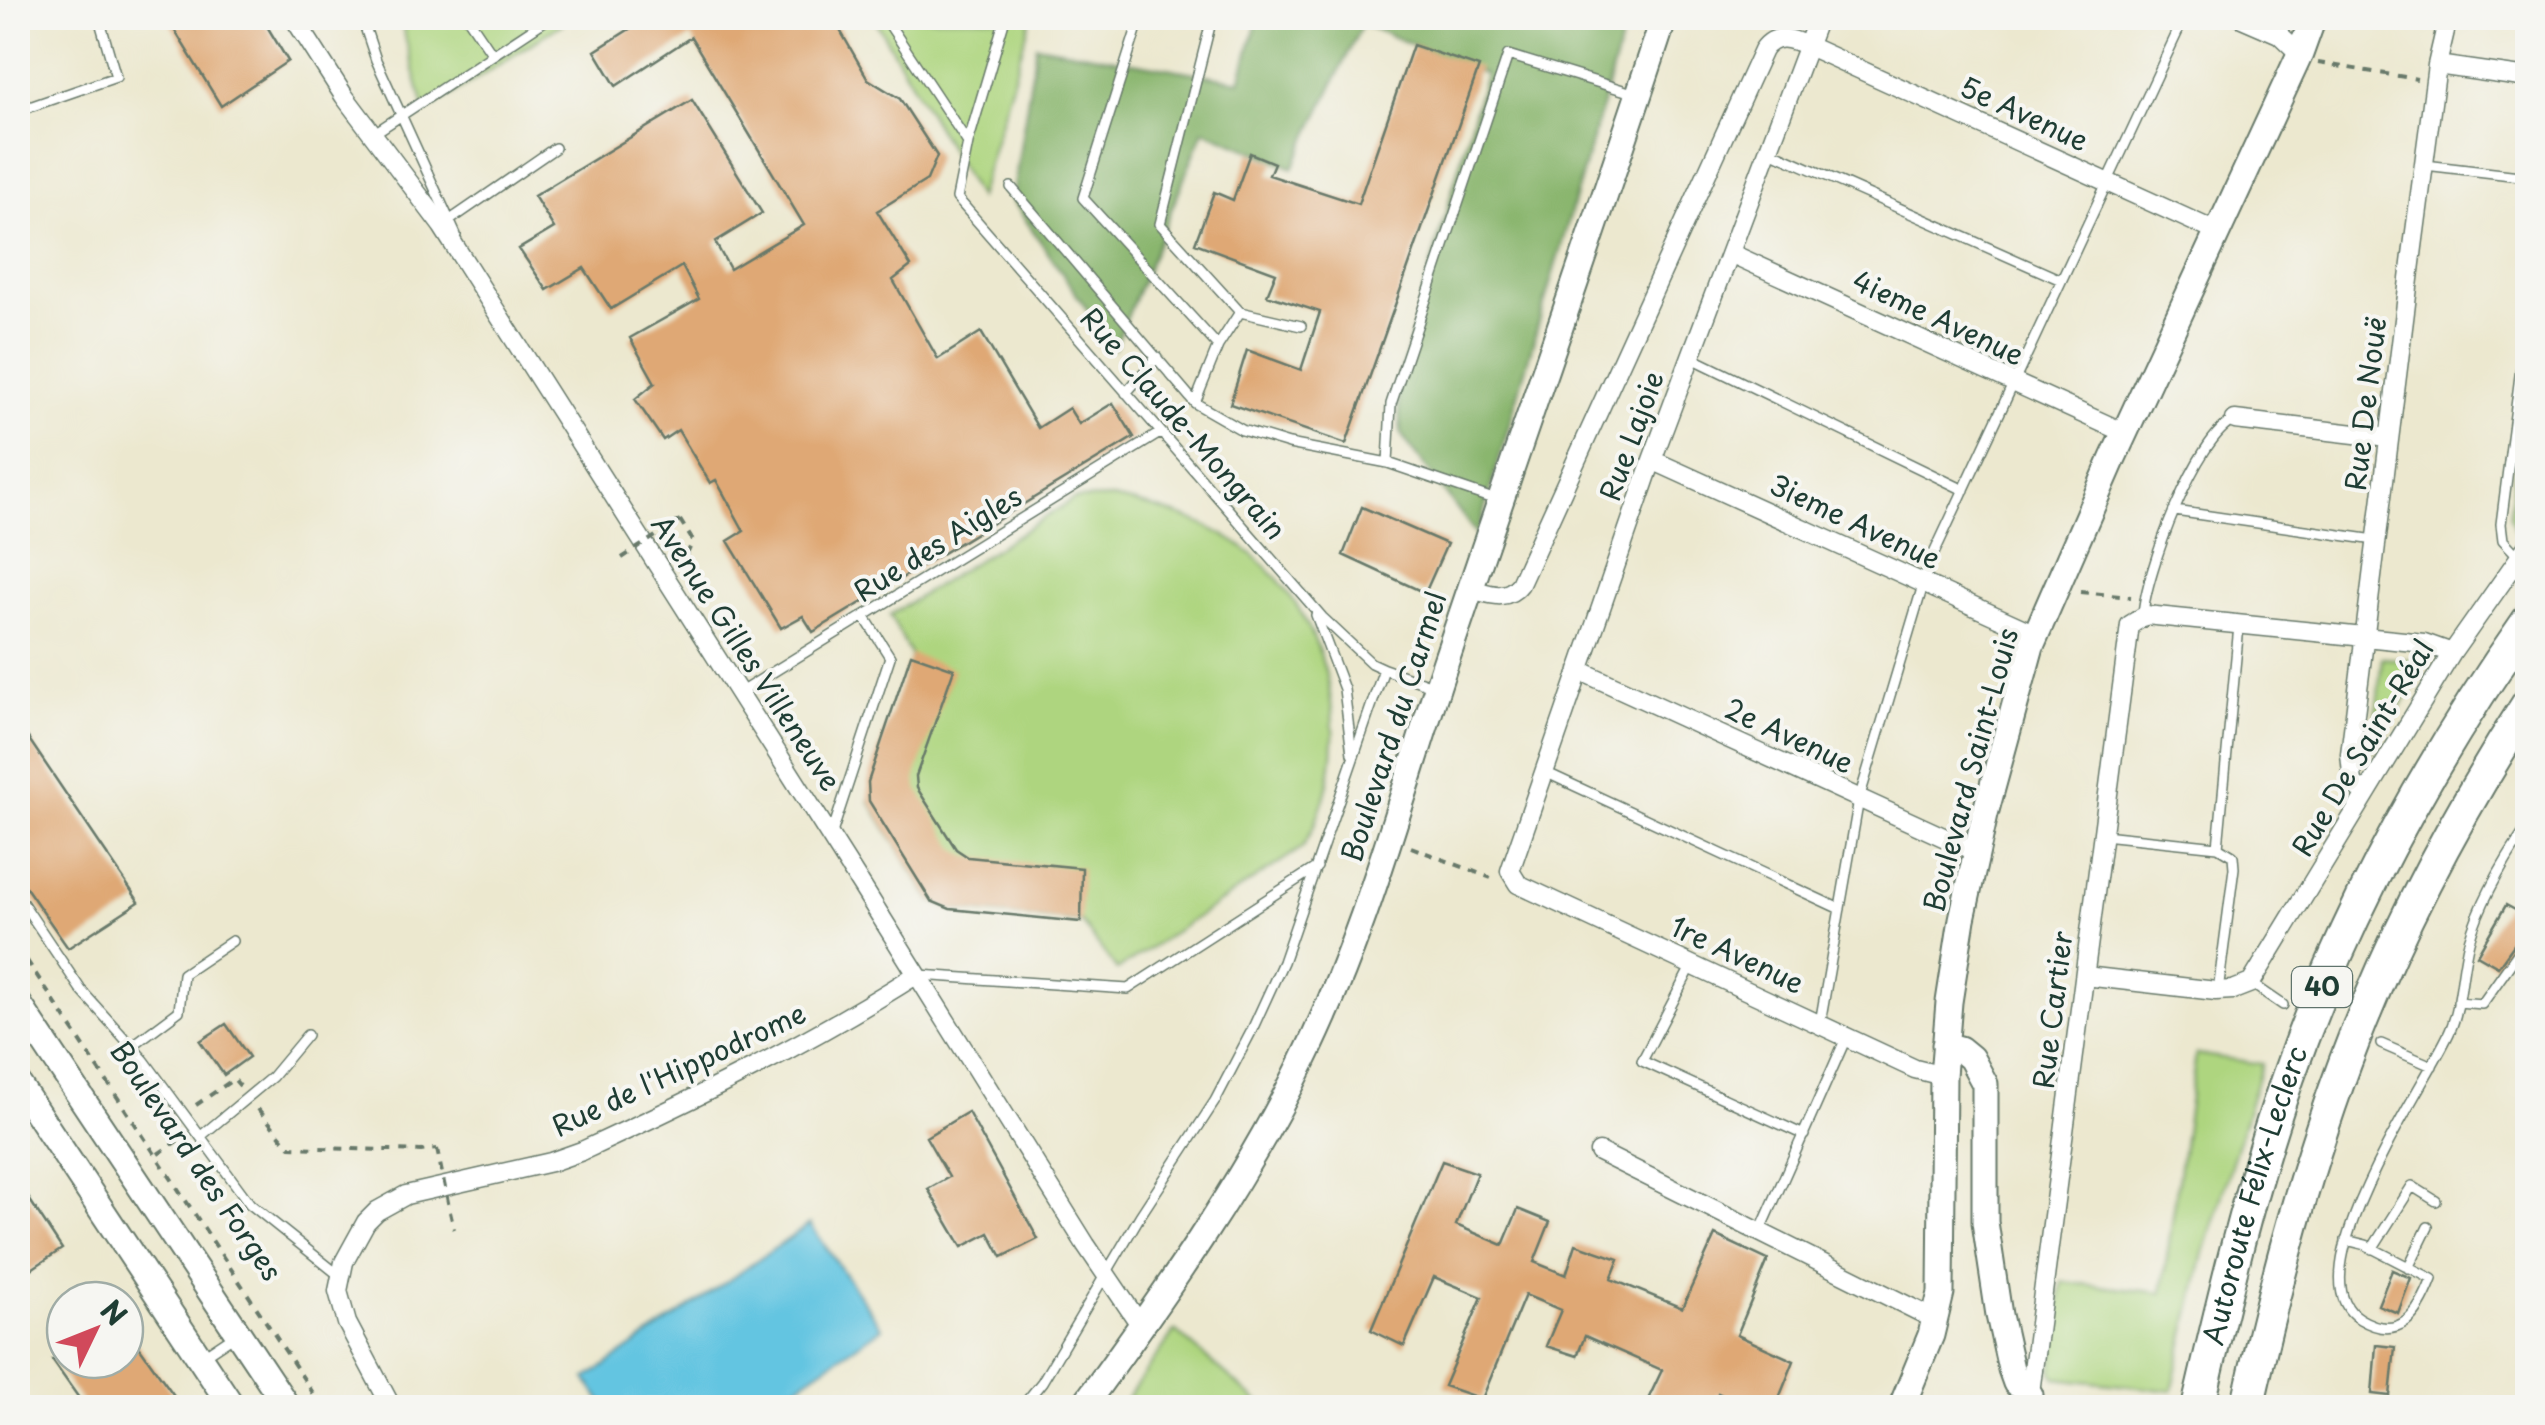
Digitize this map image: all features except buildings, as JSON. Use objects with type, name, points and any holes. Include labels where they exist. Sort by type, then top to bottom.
[{"type":"highway","name":"Autoroute Félix-Leclerc","points":[[2200,1398],[2263,1154],[2298,1048],[2330,970],[2416,793],[2458,723],[2528,621]]},
{"type":"highway","name":"Autoroute Félix-Leclerc","points":[[2249,1400],[2307,1174],[2363,1016],[2446,839],[2528,704]]},
{"type":"street","name":"Avenue Gilles Villeneuve","points":[[294,18],[344,96],[446,223],[470,270],[1105,1275],[1141,1326]]},
{"type":"street","name":"Boulevard du Carmel","points":[[1082,1408],[1224,1198],[1302,1062],[1344,972],[1664,18]]},
{"type":"street","name":"Rue Lajoie","points":[[1510,877],[1510,865],[1542,771],[1652,460],[1818,18]]},
{"type":"street","points":[[2242,18],[2279,34],[2300,54]]},
{"type":"street","name":"Boulevard Saint-Louis","points":[[1901,1408],[1936,1320],[1942,1272],[1943,1076],[1962,919],[1976,852],[2035,634],[2313,18]]},
{"type":"street","name":"Rue De Nouë","points":[[2364,794],[2353,783],[2350,760],[2437,65],[2448,18]]},
{"type":"street","points":[[1470,589],[1502,596],[1518,587],[1765,47],[1781,38],[1808,46]]},
{"type":"street","name":"5e Avenue","points":[[1808,46],[2217,232]]},
{"type":"street","points":[[2437,65],[2528,78]]},
{"type":"street","name":"4ieme Avenue","points":[[1730,253],[2124,433]]},
{"type":"street","points":[[2235,420],[2389,438]]},
{"type":"street","name":"3ieme Avenue","points":[[1652,460],[2035,634]]},
{"type":"street","name":"Rue De Saint-Réal","points":[[2251,983],[2452,653],[2523,551]]},
{"type":"street","points":[[2137,611],[2365,636],[2424,644],[2452,653]]},
{"type":"street","name":"Rue Cartier","points":[[2029,1401],[2128,630],[2137,611]]},
{"type":"street","name":"2e Avenue","points":[[1578,670],[1976,852]]},
{"type":"street","name":"1re Avenue","points":[[1510,877],[1846,1038],[1914,1069],[1943,1076]]},
{"type":"street","name":"Rue de l'Hippodrome","points":[[340,1276],[356,1235],[377,1211],[391,1202],[582,1151],[762,1065],[839,1024],[916,975]]},
{"type":"street","points":[[2085,976],[2218,991],[2251,983]]},
{"type":"street","points":[[18,1004],[288,1408]]},
{"type":"street","points":[[1945,1045],[1967,1054],[1984,1079],[1985,1222],[1989,1256],[2011,1369],[2029,1401]]},
{"type":"street","points":[[18,1084],[233,1408]]},
{"type":"street","points":[[1599,1152],[1936,1320]]},
{"type":"street","points":[[340,1276],[338,1291],[347,1323],[392,1408]]},
{"type":"lane","points":[[18,111],[116,77],[98,18]]},
{"type":"lane","points":[[362,18],[446,223],[555,148]]},
{"type":"lane","points":[[468,18],[493,55]]},
{"type":"lane","points":[[374,134],[549,18]]},
{"type":"lane","points":[[885,18],[968,144]]},
{"type":"lane","points":[[968,144],[1006,18]]},
{"type":"lane","points":[[1140,18],[1083,198],[1218,346]]},
{"type":"lane","points":[[1212,18],[1160,224],[1240,312],[1301,326]]},
{"type":"lane","points":[[1820,1023],[1859,799],[1923,584],[2184,18]]},
{"type":"lane","points":[[1388,463],[1390,404],[1508,54],[1638,94]]},
{"type":"lane","name":"Rue Claude-Mongrain","points":[[968,144],[957,198],[1126,394],[1309,602],[1370,663],[1438,688]]},
{"type":"lane","points":[[1768,150],[2061,280]]},
{"type":"lane","points":[[2425,164],[2528,177]]},
{"type":"lane","points":[[1011,186],[1195,403],[1242,430],[1288,444],[1388,463],[1500,501]]},
{"type":"lane","points":[[1195,403],[1218,346],[1240,312]]},
{"type":"lane","points":[[2523,551],[2503,540],[2501,524],[2528,313]]},
{"type":"lane","points":[[1690,357],[1964,490]]},
{"type":"lane","points":[[1126,394],[1156,358]]},
{"type":"lane","points":[[2137,611],[2209,440],[2222,426],[2235,420]]},
{"type":"lane","name":"Rue des Aigles","points":[[739,693],[1160,433]]},
{"type":"lane","points":[[2176,512],[2378,540]]},
{"type":"lane","points":[[1309,602],[1344,689],[1351,728],[1351,766]]},
{"type":"lane","points":[[830,836],[890,657],[864,616]]},
{"type":"lane","points":[[2218,847],[2240,623]]},
{"type":"lane","points":[[1020,1408],[1042,1382],[1226,1080],[1284,962],[1384,669]]},
{"type":"lane","points":[[1542,771],[1840,909]]},
{"type":"lane","points":[[2346,1240],[2432,1279],[2418,1311],[2409,1320],[2392,1327],[2368,1323],[2350,1310],[2340,1292],[2346,1240],[2357,1206],[2450,1032],[2474,927],[2528,826]]},
{"type":"lane","points":[[2103,835],[2218,847],[2232,856],[2234,868],[2218,991]]},
{"type":"lane","points":[[916,975],[1128,990],[1318,867]]},
{"type":"lane","points":[[18,896],[81,990],[132,1046],[250,1204],[340,1276]]},
{"type":"lane","points":[[2458,1002],[2482,1004],[2528,939]]},
{"type":"lane","points":[[132,1046],[178,1011],[183,974],[232,942]]},
{"type":"lane","points":[[1692,964],[1642,1061],[1804,1135]]},
{"type":"lane","points":[[2251,983],[2262,994],[2284,1005]]},
{"type":"lane","points":[[198,1132],[272,1077],[307,1035]]},
{"type":"lane","points":[[1760,1232],[1846,1038]]},
{"type":"lane","points":[[2381,1044],[2432,1066]]},
{"type":"lane","points":[[2372,1249],[2412,1186],[2436,1200]]},
{"type":"lane","points":[[2408,1268],[2428,1227]]},
{"type":"lane","points":[[200,1359],[239,1332]]},
{"type":"path","points":[[2324,65],[2415,79]]},
{"type":"path","points":[[622,558],[680,520],[693,541]]},
{"type":"path","points":[[2086,592],[2137,611]]},
{"type":"path","points":[[1390,839],[1494,879],[1510,877]]},
{"type":"path","name":"Boulevard des Forges","points":[[18,947],[324,1408]]},
{"type":"path","points":[[156,1155],[198,1132]]},
{"type":"path","points":[[319,1148],[436,1149],[454,1229]]},
{"type":"green space","points":[[400,18],[571,18],[425,112]]},
{"type":"green space","points":[[874,18],[1031,18],[978,198]]},
{"type":"green space","points":[[1258,18],[1574,18],[1623,33],[1477,535],[1401,434],[1397,386],[1485,74],[1362,24],[1293,168],[1204,130],[1114,349],[1012,200],[1036,45],[1240,81]]},
{"type":"green space","points":[[2527,364],[2527,514],[2515,531],[2510,515]]},
{"type":"green space","points":[[1113,498],[1169,512],[1221,533],[1253,555],[1281,584],[1304,617],[1320,654],[1330,693],[1333,733],[1330,772],[1320,811],[1303,847],[1117,970],[1081,922],[950,909],[931,901],[869,801],[911,656],[890,615],[1074,499]]},
{"type":"green space","points":[[2382,658],[2413,660],[2419,668],[2410,691],[2372,753]]},
{"type":"green space","points":[[2196,1054],[2262,1064],[2204,1253],[2172,1391],[2056,1378],[2052,1371],[2062,1282],[2162,1293]]},
{"type":"green space","points":[[1175,1331],[1264,1407],[1120,1408]]},
{"type":"water","points":[[810,1224],[882,1328],[766,1407],[606,1407],[586,1379]]}]
